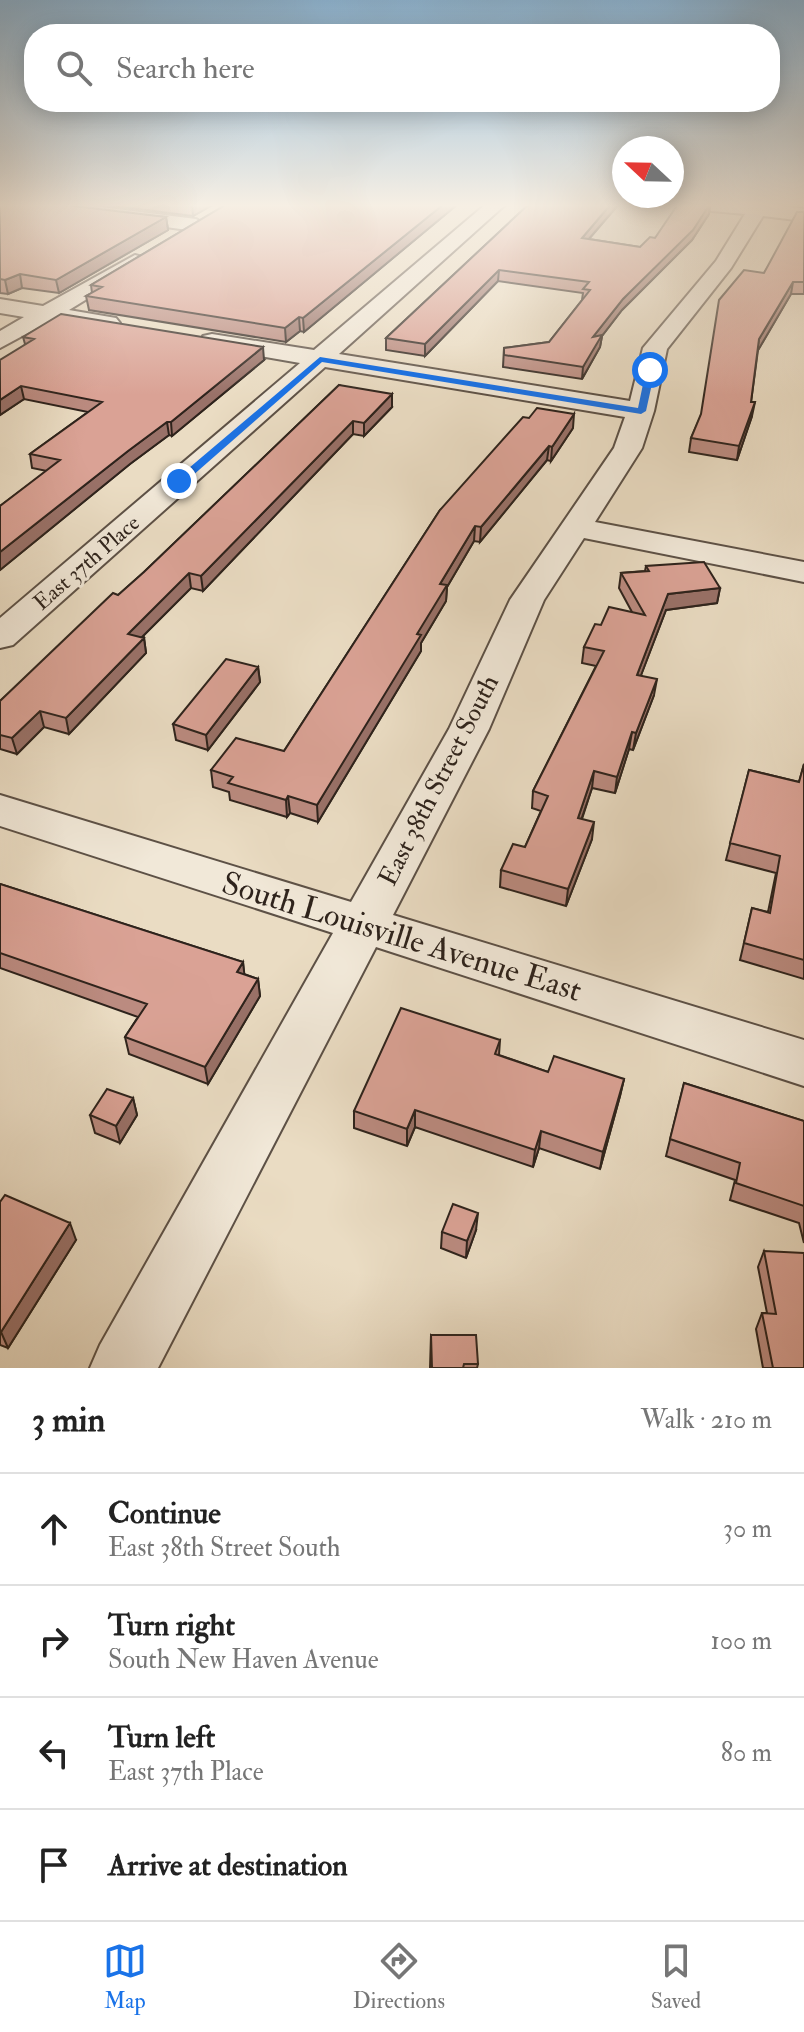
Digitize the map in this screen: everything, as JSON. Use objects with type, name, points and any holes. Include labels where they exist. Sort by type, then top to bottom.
[{"type":"street","points":[[0,341],[123,268]]},
{"type":"street","name":"East 37th Place","points":[[0,637],[424,268]]},
{"type":"street","name":"East 38th Street South","points":[[123,1368],[469,729],[527,600],[626,452],[641,411],[655,348],[721,268]]},
{"type":"street","points":[[0,306],[128,327]]},
{"type":"street","points":[[196,338],[641,411]]},
{"type":"street","points":[[574,527],[804,572]]},
{"type":"street","name":"South Louisville Avenue East","points":[[0,810],[804,1063]]},
{"type":"building","points":[[0,268],[77,268],[56,280],[20,274],[0,279]]},
{"type":"building","points":[[120,268],[365,268],[303,318],[299,317],[285,328],[86,296],[102,287],[91,285]]},
{"type":"building","points":[[461,268],[655,268],[623,299],[593,337],[602,335],[583,367],[504,355],[504,348],[549,342],[590,290],[583,289],[589,282],[499,270],[425,344],[386,338]]},
{"type":"building","points":[[767,268],[804,268],[804,282],[793,282],[759,339],[751,402],[755,402],[739,446],[691,438],[701,414],[719,300],[744,270],[764,273]]},
{"type":"building","points":[[61,314],[263,347],[171,422],[128,451],[0,552],[0,506],[60,460],[30,454],[102,402],[21,386],[0,400],[0,360],[34,339],[23,337]]},
{"type":"building","points":[[339,385],[392,394],[364,423],[353,421],[201,576],[189,573],[128,634],[144,638],[66,718],[40,711],[12,738],[0,735],[0,701],[113,593],[118,595],[144,572]]},
{"type":"building","points":[[537,408],[574,414],[552,447],[549,446],[481,527],[475,526],[440,584],[447,585],[417,634],[421,635],[317,805],[288,796],[286,800],[228,783],[233,777],[211,770],[236,738],[284,751],[440,510],[523,417],[529,418]]},
{"type":"building","points":[[704,562],[720,588],[668,594],[637,675],[657,679],[636,733],[632,732],[617,777],[594,771],[578,818],[594,822],[568,889],[501,870],[513,844],[525,847],[548,796],[533,791],[604,651],[584,647],[595,624],[601,625],[609,607],[645,615],[621,573],[649,571],[646,566]]},
{"type":"building","points":[[226,659],[258,667],[206,735],[173,724]]},
{"type":"building","points":[[804,764],[804,960],[744,943],[752,908],[770,913],[780,856],[730,843],[749,770],[799,782]]},
{"type":"building","points":[[0,884],[243,962],[237,972],[258,979],[205,1067],[125,1037],[147,1004],[0,953]]},
{"type":"building","points":[[401,1008],[500,1040],[495,1054],[548,1072],[554,1056],[624,1079],[603,1152],[541,1131],[535,1150],[415,1110],[407,1129],[354,1111]]},
{"type":"building","points":[[684,1083],[804,1121],[804,1206],[736,1183],[740,1163],[670,1139]]},
{"type":"building","points":[[107,1089],[133,1098],[116,1126],[90,1115]]},
{"type":"building","points":[[5,1195],[70,1223],[0,1332],[0,1202]]},
{"type":"building","points":[[453,1204],[478,1213],[467,1241],[442,1232]]},
{"type":"building","points":[[764,1251],[804,1253],[804,1368],[773,1368],[762,1313],[776,1314]]},
{"type":"building","points":[[431,1335],[476,1335],[478,1364],[464,1364],[463,1368],[432,1368]]},
{"type":"route","points":[[179,481],[320,359],[641,411],[650,370]]}]
